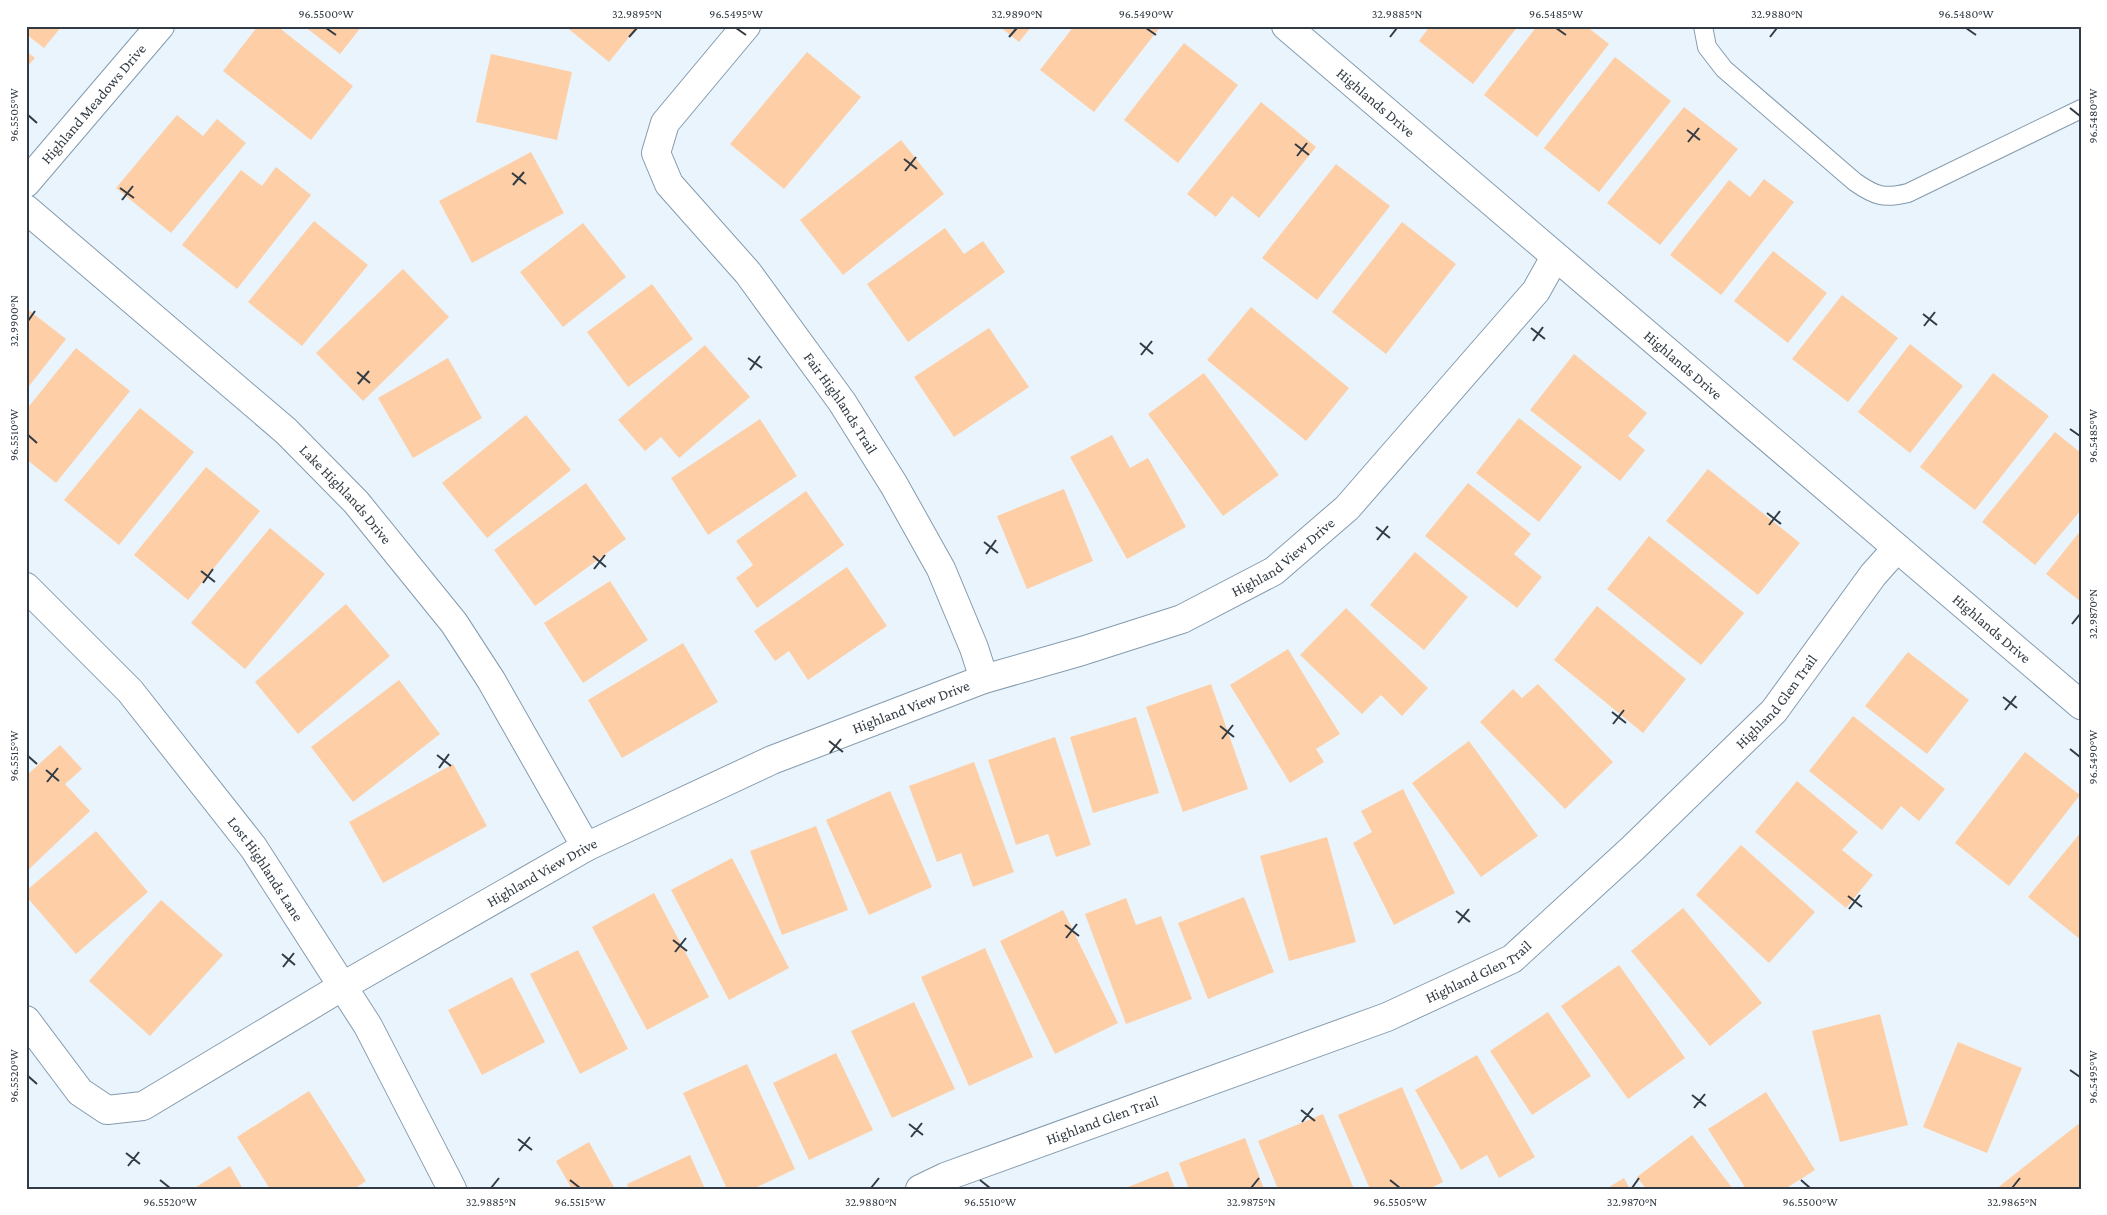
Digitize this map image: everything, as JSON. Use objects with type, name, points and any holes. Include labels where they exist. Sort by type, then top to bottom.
[{"type":"street","name":"Highland Meadows Drive","points":[[26,183],[160,26]]},
{"type":"street","name":"Fair Highlands Trail","points":[[746,26],[666,123],[656,153],[668,184],[748,273],[842,402],[894,485],[941,568],[974,648],[984,679]]},
{"type":"street","name":"Highlands Drive","points":[[1286,26],[2081,705]]},
{"type":"street","name":"Lake Highlands Drive","points":[[26,209],[286,431],[356,502],[454,623],[491,680],[586,847]]},
{"type":"street","name":"Highland View Drive","points":[[26,1020],[80,1092],[108,1110],[142,1106],[343,986],[586,847],[772,760],[984,679],[1182,620],[1274,571],[1347,508],[1536,291],[1556,257]]},
{"type":"street","name":"Highland Glen Trail","points":[[920,1189],[945,1177],[1387,1017],[1512,959],[1633,848],[1774,711],[1858,594],[1897,548]]},
{"type":"street","name":"Lost Highlands Lane","points":[[26,588],[130,691],[254,847],[368,1026],[452,1189]]},
{"type":"lane","points":[[1702,26],[1707,47],[1724,69],[1855,182],[1879,196],[1891,197],[1908,193],[2081,109]]},
{"type":"building","points":[[26,26],[62,26],[44,48],[26,34]]},
{"type":"building","points":[[258,26],[277,26],[353,86],[311,140],[223,71]]},
{"type":"building","points":[[304,26],[362,26],[340,54]]},
{"type":"building","points":[[565,26],[638,26],[609,62]]},
{"type":"building","points":[[999,26],[1032,26],[1019,42]]},
{"type":"building","points":[[1074,26],[1161,26],[1094,112],[1040,70]]},
{"type":"building","points":[[1430,26],[1518,26],[1473,84],[1419,41]]},
{"type":"building","points":[[1537,26],[1586,26],[1609,44],[1537,137],[1484,95]]},
{"type":"building","points":[[1184,43],[1238,85],[1178,163],[1124,120]]},
{"type":"building","points":[[26,51],[35,58],[26,68]]},
{"type":"building","points":[[807,52],[861,97],[784,189],[730,144]]},
{"type":"building","points":[[491,54],[572,72],[557,140],[476,122]]},
{"type":"building","points":[[1615,57],[1671,101],[1599,192],[1544,148]]},
{"type":"building","points":[[1261,102],[1316,147],[1259,218],[1232,196],[1216,217],[1187,194]]},
{"type":"building","points":[[1684,107],[1738,149],[1660,245],[1607,203]]},
{"type":"building","points":[[177,115],[203,136],[217,119],[246,143],[171,233],[116,188]]},
{"type":"building","points":[[901,140],[944,194],[843,275],[800,220]]},
{"type":"building","points":[[531,152],[564,213],[472,263],[439,201]]},
{"type":"building","points":[[1336,164],[1390,206],[1317,300],[1262,258]]},
{"type":"building","points":[[276,167],[311,195],[237,289],[182,245],[241,170],[262,186]]},
{"type":"building","points":[[1764,179],[1794,202],[1721,295],[1670,255],[1729,180],[1750,197]]},
{"type":"building","points":[[314,221],[368,265],[302,346],[248,302]]},
{"type":"building","points":[[1402,222],[1456,264],[1386,354],[1332,312]]},
{"type":"building","points":[[583,223],[626,277],[563,327],[520,272]]},
{"type":"building","points":[[945,228],[964,254],[983,241],[1005,272],[908,342],[867,284]]},
{"type":"building","points":[[1773,251],[1827,293],[1788,343],[1734,301]]},
{"type":"building","points":[[403,269],[449,317],[363,401],[316,353]]},
{"type":"building","points":[[652,284],[693,339],[628,387],[587,332]]},
{"type":"building","points":[[1842,295],[1898,338],[1848,402],[1792,359]]},
{"type":"building","points":[[1251,307],[1349,388],[1306,441],[1207,360]]},
{"type":"building","points":[[26,308],[66,339],[26,390]]},
{"type":"building","points":[[989,328],[1029,387],[954,437],[914,377]]},
{"type":"building","points":[[1910,344],[1963,386],[1910,453],[1858,412]]},
{"type":"building","points":[[705,345],[750,397],[679,458],[661,437],[645,451],[618,420]]},
{"type":"building","points":[[76,348],[130,391],[56,483],[26,459],[26,410]]},
{"type":"building","points":[[1574,354],[1647,413],[1628,436],[1645,450],[1620,481],[1530,410]]},
{"type":"building","points":[[448,358],[482,418],[413,458],[378,398]]},
{"type":"building","points":[[1204,373],[1279,475],[1223,516],[1148,414]]},
{"type":"building","points":[[1993,373],[2049,416],[1975,510],[1920,467]]},
{"type":"building","points":[[140,408],[194,452],[119,545],[64,500]]},
{"type":"building","points":[[526,415],[571,470],[487,538],[442,483]]},
{"type":"building","points":[[1519,418],[1582,467],[1539,522],[1476,473]]},
{"type":"building","points":[[760,419],[797,476],[708,535],[671,478]]},
{"type":"building","points":[[2055,432],[2081,453],[2081,510],[2035,565],[1982,522]]},
{"type":"building","points":[[1112,435],[1130,468],[1148,458],[1186,527],[1127,559],[1070,457]]},
{"type":"building","points":[[206,467],[260,511],[188,600],[134,555]]},
{"type":"building","points":[[1708,469],[1800,543],[1758,595],[1666,521]]},
{"type":"building","points":[[586,483],[626,539],[535,606],[494,550]]},
{"type":"building","points":[[1468,483],[1531,534],[1514,554],[1542,577],[1517,608],[1425,536]]},
{"type":"building","points":[[1064,489],[1093,561],[1027,589],[997,516]]},
{"type":"building","points":[[806,491],[844,545],[757,608],[736,578],[753,565],[736,541]]},
{"type":"building","points":[[270,528],[325,574],[245,669],[191,623]]},
{"type":"building","points":[[2081,530],[2081,602],[2046,574]]},
{"type":"building","points":[[1649,536],[1744,613],[1701,665],[1607,589]]},
{"type":"building","points":[[1415,552],[1468,597],[1424,650],[1370,605]]},
{"type":"building","points":[[847,567],[887,626],[808,680],[789,651],[775,661],[754,631]]},
{"type":"building","points":[[610,581],[648,640],[583,683],[544,623]]},
{"type":"building","points":[[346,604],[390,656],[298,734],[255,682]]},
{"type":"building","points":[[1597,606],[1686,679],[1643,733],[1554,660]]},
{"type":"building","points":[[1346,608],[1428,688],[1402,716],[1381,695],[1362,714],[1300,655]]},
{"type":"building","points":[[683,643],[718,702],[622,758],[588,700]]},
{"type":"building","points":[[1288,649],[1340,734],[1316,749],[1324,762],[1290,783],[1230,685]]},
{"type":"building","points":[[1908,652],[1969,700],[1927,754],[1865,706]]},
{"type":"building","points":[[399,680],[440,734],[353,802],[311,747]]},
{"type":"building","points":[[1211,684],[1248,789],[1183,812],[1146,707]]},
{"type":"building","points":[[1538,684],[1613,762],[1565,809],[1480,722],[1513,689],[1522,698]]},
{"type":"building","points":[[1853,716],[1945,789],[1919,821],[1901,806],[1882,830],[1809,771]]},
{"type":"building","points":[[1136,717],[1159,793],[1093,813],[1070,737]]},
{"type":"building","points":[[1055,737],[1091,845],[1056,857],[1048,834],[1016,845],[988,760]]},
{"type":"building","points":[[1469,741],[1538,836],[1481,877],[1412,783]]},
{"type":"building","points":[[60,745],[82,769],[65,784],[90,811],[26,872],[26,776]]},
{"type":"building","points":[[2025,752],[2080,795],[2009,886],[1955,843]]},
{"type":"building","points":[[974,762],[1014,872],[973,887],[961,853],[937,862],[909,786]]},
{"type":"building","points":[[453,764],[487,826],[383,883],[349,822]]},
{"type":"building","points":[[1797,781],[1858,832],[1842,850],[1873,875],[1846,908],[1755,832]]},
{"type":"building","points":[[1403,789],[1455,893],[1394,925],[1353,843],[1372,832],[1361,811]]},
{"type":"building","points":[[890,791],[932,887],[869,915],[826,820]]},
{"type":"building","points":[[816,826],[848,910],[782,935],[750,851]]},
{"type":"building","points":[[96,831],[148,892],[76,954],[26,896],[26,891]]},
{"type":"building","points":[[2081,832],[2081,940],[2028,897]]},
{"type":"building","points":[[1327,837],[1356,942],[1289,961],[1260,856]]},
{"type":"building","points":[[1741,845],[1815,912],[1769,963],[1696,895]]},
{"type":"building","points":[[732,858],[789,968],[729,1000],[671,890]]},
{"type":"building","points":[[654,893],[709,997],[647,1030],[592,927]]},
{"type":"building","points":[[1244,897],[1274,972],[1208,999],[1178,923]]},
{"type":"building","points":[[1126,898],[1136,925],[1161,916],[1192,999],[1126,1024],[1085,914]]},
{"type":"building","points":[[161,900],[223,955],[150,1036],[89,981]]},
{"type":"building","points":[[1683,908],[1762,1003],[1710,1046],[1631,951]]},
{"type":"building","points":[[1063,910],[1118,1023],[1055,1054],[1000,941]]},
{"type":"building","points":[[985,948],[1033,1057],[969,1086],[921,977]]},
{"type":"building","points":[[578,950],[628,1049],[580,1074],[530,974]]},
{"type":"building","points":[[1619,965],[1685,1058],[1628,1099],[1561,1006]]},
{"type":"building","points":[[512,977],[545,1042],[482,1075],[448,1010]]},
{"type":"building","points":[[914,1002],[955,1089],[892,1118],[851,1031]]},
{"type":"building","points":[[1548,1012],[1591,1076],[1532,1115],[1490,1051]]},
{"type":"building","points":[[1880,1014],[1908,1125],[1840,1142],[1812,1031]]},
{"type":"building","points":[[1958,1042],[2022,1068],[1987,1153],[1923,1127]]},
{"type":"building","points":[[836,1053],[873,1130],[809,1160],[773,1083]]},
{"type":"building","points":[[1477,1055],[1535,1157],[1499,1178],[1487,1155],[1461,1170],[1415,1090]]},
{"type":"building","points":[[747,1064],[795,1169],[753,1189],[727,1189],[683,1093]]},
{"type":"building","points":[[1402,1087],[1443,1182],[1429,1189],[1370,1189],[1338,1115]]},
{"type":"building","points":[[309,1091],[366,1181],[354,1189],[270,1189],[237,1137]]},
{"type":"building","points":[[1766,1092],[1815,1170],[1785,1189],[1746,1189],[1708,1129]]},
{"type":"building","points":[[1323,1114],[1354,1189],[1278,1189],[1258,1141]]},
{"type":"building","points":[[2081,1122],[2081,1189],[1996,1189]]},
{"type":"building","points":[[1692,1135],[1733,1189],[1646,1189],[1637,1177]]},
{"type":"building","points":[[1245,1138],[1264,1189],[1189,1189],[1179,1163]]},
{"type":"building","points":[[589,1142],[615,1189],[572,1189],[556,1161]]},
{"type":"building","points":[[690,1155],[705,1189],[629,1189],[627,1184]]},
{"type":"building","points":[[230,1166],[243,1189],[193,1189]]},
{"type":"building","points":[[1168,1171],[1175,1189],[1123,1189]]},
{"type":"building","points":[[1624,1178],[1630,1189],[1606,1189]]}]
